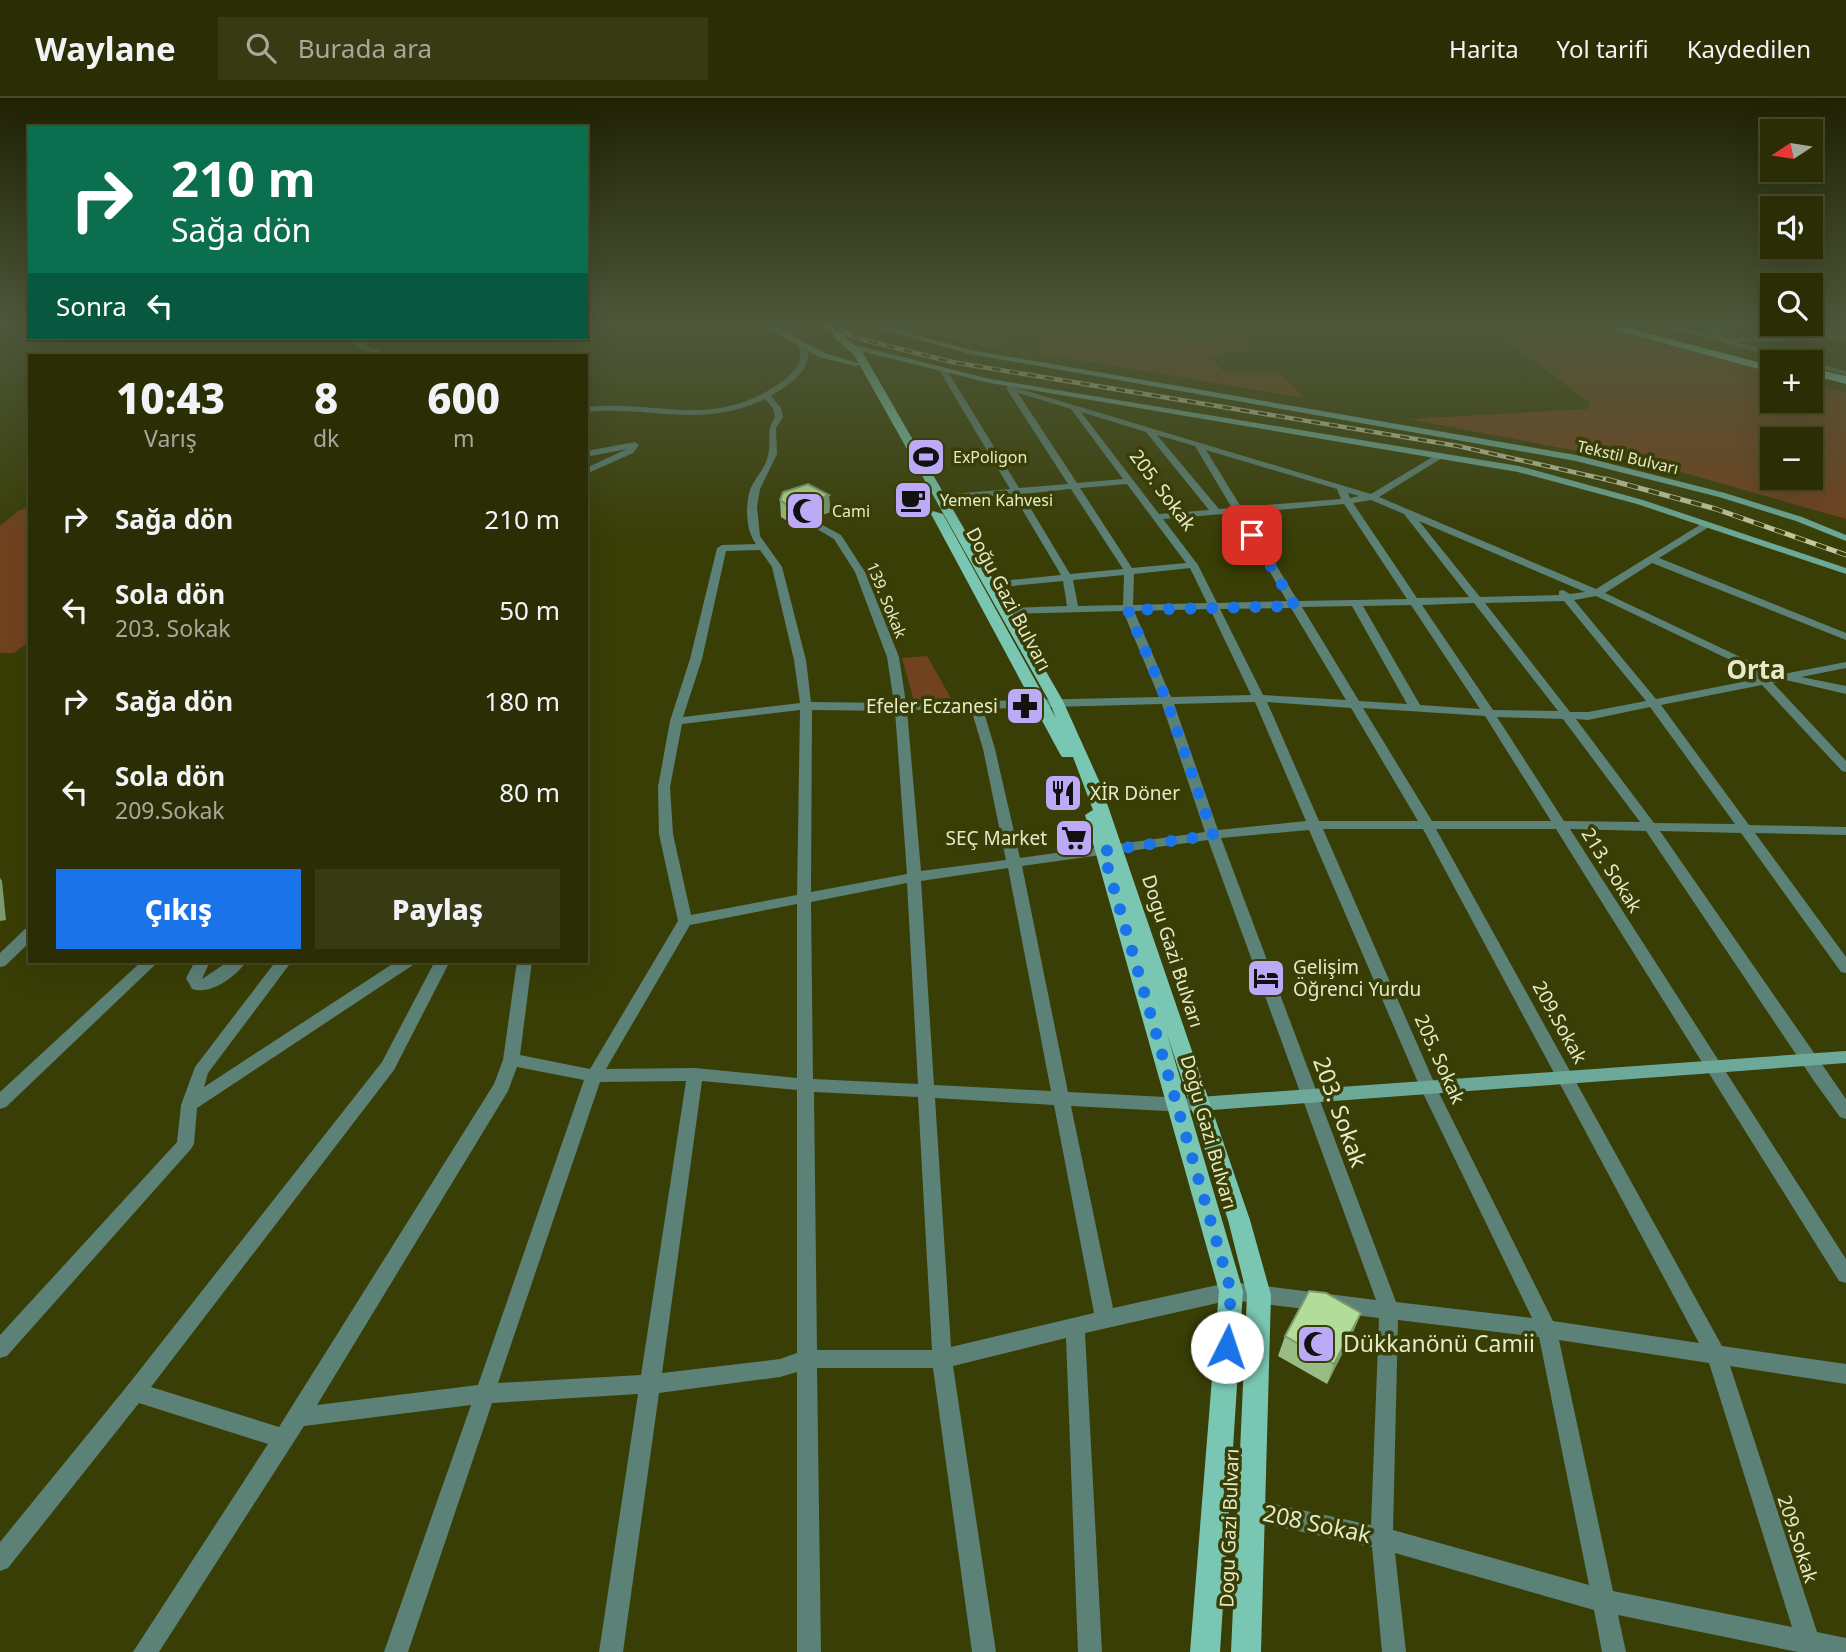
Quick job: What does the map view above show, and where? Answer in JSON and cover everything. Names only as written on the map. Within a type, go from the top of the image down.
[{"type":"main road","name":"Doğu Gazi Bulvarı","points":[[875,396],[988,588],[1047,701],[1085,785],[1109,850],[1231,1291],[1205,1652]]},
{"type":"main road","points":[[1062,396],[1439,456],[1558,479],[1846,571]]},
{"type":"main road","name":"Tekstil Bulvarı","points":[[1219,396],[1576,458],[1722,495],[1799,519],[1846,538]]},
{"type":"main road","name":"Tekstil Bulvarı","points":[[1254,396],[1615,460],[1719,486],[1803,512],[1846,529]]},
{"type":"main road","points":[[988,588],[1005,611],[1047,701]]},
{"type":"main road","name":"Dogu Gazi Bulvarı","points":[[1109,850],[1239,1220],[1259,1295],[1246,1652]]},
{"type":"main road","points":[[1199,1104],[1846,1057]]},
{"type":"street","points":[[588,410],[612,407],[695,414],[724,410],[761,396]]},
{"type":"street","points":[[766,396],[777,408],[779,417],[772,428],[773,454],[768,469],[755,489],[752,507],[755,536],[777,566],[800,660],[806,706],[804,899],[808,1652]]},
{"type":"street","points":[[958,396],[1067,577],[1073,609]]},
{"type":"street","points":[[1015,396],[1129,571],[1128,610]]},
{"type":"street","points":[[1033,396],[1344,494],[1372,497],[1597,593],[1751,666],[1767,680],[1846,768]]},
{"type":"street","name":"205. Sokak","points":[[1075,410],[1192,565],[1259,698],[1428,1087],[1547,1329],[1614,1652]]},
{"type":"street","points":[[1150,432],[1216,512]]},
{"type":"street","points":[[588,454],[635,445],[631,451],[588,470]]},
{"type":"street","name":"209.Sokak","points":[[1199,446],[1428,826],[1716,1354],[1810,1647]]},
{"type":"street","points":[[1158,517],[1238,511],[1344,494],[1372,497],[1439,456]]},
{"type":"street","points":[[936,498],[1131,481]]},
{"type":"street","name":"213. Sokak","points":[[1344,494],[1489,713],[1846,1275]]},
{"type":"street","points":[[1409,513],[1568,716],[1648,826],[1846,1112]]},
{"type":"street","name":"139. Sokak","points":[[814,523],[838,537],[860,572],[893,657],[901,707],[914,877],[942,1359],[984,1652]]},
{"type":"street","points":[[1005,611],[1567,598],[1597,593],[1706,525]]},
{"type":"street","points":[[397,1652],[483,1394],[594,1076],[685,921],[666,834],[664,787],[676,721],[696,659],[722,548],[762,547]]},
{"type":"street","points":[[1652,559],[1846,637]]},
{"type":"street","points":[[988,588],[1192,565]]},
{"type":"street","points":[[1545,571],[1652,701],[1846,968]]},
{"type":"street","points":[[1356,603],[1415,707]]},
{"type":"street","name":"203. Sokak","points":[[1128,610],[1166,699],[1213,835],[1389,1310],[1382,1538],[1394,1652]]},
{"type":"street","points":[[676,721],[806,706],[901,707],[1047,701],[1259,698],[1489,713],[1588,716],[1652,701],[1846,665]]},
{"type":"street","points":[[1787,677],[1846,690]]},
{"type":"street","points":[[975,704],[989,749],[1014,863],[1105,1318]]},
{"type":"street","points":[[685,921],[914,877],[1213,835],[1313,825],[1560,825],[1846,831]]},
{"type":"street","points":[[0,962],[28,935]]},
{"type":"street","points":[[0,1102],[149,963]]},
{"type":"street","points":[[201,963],[194,978],[197,985],[209,984],[236,963]]},
{"type":"street","points":[[0,1349],[185,1144],[190,1105],[201,1071],[282,963]]},
{"type":"street","points":[[190,1105],[405,963]]},
{"type":"street","points":[[0,1560],[135,1392],[387,1066],[441,963]]},
{"type":"street","points":[[145,1652],[284,1440],[502,1086],[511,1060],[524,963]]},
{"type":"street","points":[[511,1060],[594,1076],[695,1074],[807,1085],[1199,1104]]},
{"type":"street","points":[[611,1652],[695,1074]]},
{"type":"street","points":[[297,1417],[483,1394],[650,1384],[780,1368],[807,1359],[942,1359],[1105,1318],[1231,1291],[1547,1329],[1846,1374]]},
{"type":"street","points":[[1075,1327],[1090,1652]]},
{"type":"street","points":[[135,1392],[284,1440]]},
{"type":"street","name":"208 Sokak","points":[[1251,1510],[1382,1538],[1604,1601],[1810,1647],[1846,1650]]},
{"type":"shaded area","points":[[1580,396],[1760,396],[1760,413],[1823,413],[1823,396],[1846,396],[1846,519],[1667,468],[1408,419],[1588,409],[1590,403]]},
{"type":"shaded area","points":[[28,507],[28,642],[14,653],[0,653],[0,526],[18,511]]},
{"type":"shaded area","points":[[927,656],[951,698],[914,701],[902,658]]},
{"type":"building","points":[[808,484],[829,495],[805,504],[787,505],[780,500],[783,492]]},
{"type":"building","name":"Dükkanönü Camii","points":[[1309,1291],[1326,1293],[1361,1313],[1334,1364],[1285,1336]]},
{"type":"railway","points":[[1154,396],[1458,446],[1613,481]]},
{"type":"railway","points":[[1606,479],[1716,509],[1846,555]]},
{"type":"place","name":"ExPoligon","points":[[926,457]]},
{"type":"place","name":"Yemen Kahvesi","points":[[913,500]]},
{"type":"place","name":"Cami","points":[[805,511]]},
{"type":"place","name":"Efeler Eczanesi","points":[[1025,706]]},
{"type":"place","name":"XİR Döner","points":[[1063,793]]},
{"type":"place","name":"SEÇ Market","points":[[1074,838]]},
{"type":"place","name":"Gelişim Öğrenci Yurdu","points":[[1266,978]]},
{"type":"place","name":"Dükkanönü Camii","points":[[1316,1344]]},
{"type":"district","name":"Orta","points":[[1756,670]]},
{"type":"route","points":[[1227,1347],[1231,1291],[1103,851],[1213,835],[1166,699],[1128,610],[1295,606],[1252,535]]}]
